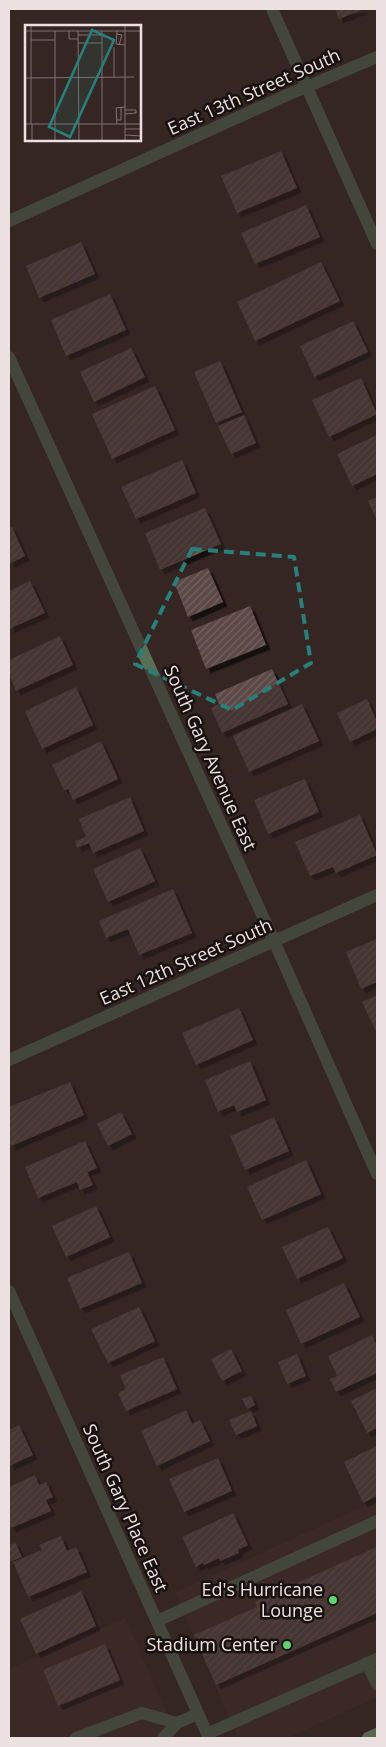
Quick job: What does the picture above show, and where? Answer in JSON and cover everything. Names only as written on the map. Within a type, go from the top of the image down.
[{"type":"main road","points":[[368,1738],[377,1734]]},
{"type":"street","points":[[272,9],[377,244]]},
{"type":"street","name":"East 13th Street South","points":[[9,221],[377,57]]},
{"type":"street","name":"South Gary Avenue East","points":[[9,357],[377,1174]]},
{"type":"street","name":"East 12th Street South","points":[[9,1060],[377,896]]},
{"type":"street","name":"South Gary Place East","points":[[9,1291],[208,1736]]},
{"type":"street","points":[[157,1620],[377,1521]]},
{"type":"street","points":[[208,1736],[372,1661],[377,1684]]},
{"type":"street","points":[[76,1738],[142,1713],[177,1723]]},
{"type":"street","points":[[163,1738],[177,1723],[198,1714]]},
{"type":"highlighted area","points":[[192,549],[294,557],[311,663],[232,710],[135,664]]},
{"type":"shaded area","name":"Stadium Center","points":[[377,1500],[377,1697],[287,1738],[238,1738],[175,1593]]},
{"type":"shaded area","points":[[125,1618],[178,1738],[9,1738],[9,1669]]},
{"type":"building","points":[[335,9],[364,9],[339,19]]},
{"type":"building","points":[[281,151],[297,188],[237,213],[221,176]]},
{"type":"building","points":[[306,205],[320,237],[255,264],[241,233]]},
{"type":"building","points":[[81,242],[95,274],[39,298],[26,266]]},
{"type":"building","points":[[321,262],[340,301],[255,341],[237,302]]},
{"type":"building","points":[[110,294],[126,330],[66,356],[51,320]]},
{"type":"building","points":[[353,321],[368,352],[314,377],[300,346]]},
{"type":"building","points":[[131,348],[145,377],[94,402],[80,372]]},
{"type":"building","points":[[220,361],[242,412],[216,423],[194,372]]},
{"type":"building","points":[[361,378],[377,414],[329,437],[312,400]]},
{"type":"building","points":[[155,386],[175,430],[112,459],[92,414]]},
{"type":"building","points":[[244,415],[256,443],[231,454],[218,426]]},
{"type":"building","points":[[377,435],[377,474],[352,486],[337,454]]},
{"type":"building","points":[[182,460],[196,493],[136,519],[121,487]]},
{"type":"building","points":[[377,497],[377,520],[368,501]]},
{"type":"building","points":[[205,508],[221,544],[160,570],[145,533]]},
{"type":"building","points":[[12,527],[25,556],[9,564],[9,528]]},
{"type":"building","points":[[208,568],[223,602],[188,617],[174,582]]},
{"type":"building","points":[[30,581],[45,613],[9,629],[9,591]]},
{"type":"building","points":[[250,606],[266,645],[206,669],[191,630]]},
{"type":"building","points":[[60,636],[73,665],[16,691],[9,674],[9,660]]},
{"type":"building","points":[[272,669],[288,704],[222,733],[211,708],[219,704],[215,694]]},
{"type":"building","points":[[76,687],[93,725],[42,749],[25,711]]},
{"type":"building","points":[[367,699],[377,722],[377,729],[350,742],[337,713]]},
{"type":"building","points":[[302,704],[319,741],[249,772],[233,736]]},
{"type":"building","points":[[101,741],[118,779],[73,800],[68,789],[64,790],[52,765]]},
{"type":"building","points":[[305,779],[319,812],[268,834],[254,800]]},
{"type":"building","points":[[130,797],[144,831],[93,853],[89,843],[77,848],[75,841],[86,837],[79,819]]},
{"type":"building","points":[[360,815],[377,855],[336,873],[333,867],[310,876],[295,842]]},
{"type":"building","points":[[140,848],[155,881],[108,902],[93,869]]},
{"type":"building","points":[[173,889],[192,933],[139,955],[128,929],[106,938],[99,921]]},
{"type":"building","points":[[377,939],[377,982],[361,989],[346,952]]},
{"type":"building","points":[[377,995],[377,1033],[362,1002]]},
{"type":"building","points":[[239,1008],[253,1040],[196,1065],[182,1033]]},
{"type":"building","points":[[250,1061],[266,1100],[237,1112],[234,1105],[218,1112],[205,1080]]},
{"type":"building","points":[[70,1082],[84,1115],[11,1146],[9,1140],[9,1107]]},
{"type":"building","points":[[121,1112],[132,1134],[108,1146],[97,1124]]},
{"type":"building","points":[[274,1117],[289,1151],[245,1170],[230,1136]]},
{"type":"building","points":[[85,1141],[97,1168],[87,1172],[93,1185],[80,1190],[77,1182],[38,1198],[25,1167]]},
{"type":"building","points":[[306,1160],[321,1194],[262,1220],[247,1187]]},
{"type":"building","points":[[96,1206],[110,1237],[66,1257],[52,1226]]},
{"type":"building","points":[[328,1227],[343,1258],[297,1279],[282,1247]]},
{"type":"building","points":[[129,1252],[142,1283],[80,1309],[67,1278]]},
{"type":"building","points":[[344,1283],[360,1317],[301,1344],[286,1310]]},
{"type":"building","points":[[139,1307],[155,1341],[108,1363],[91,1329]]},
{"type":"building","points":[[372,1335],[377,1346],[377,1373],[336,1392],[330,1379],[337,1376],[328,1356]]},
{"type":"building","points":[[231,1349],[242,1371],[222,1381],[211,1359]]},
{"type":"building","points":[[297,1354],[306,1376],[287,1384],[278,1362]]},
{"type":"building","points":[[163,1357],[177,1389],[126,1411],[118,1393],[126,1389],[120,1375]]},
{"type":"building","points":[[377,1388],[377,1428],[367,1433],[351,1401]]},
{"type":"building","points":[[251,1396],[255,1405],[247,1409],[242,1399]]},
{"type":"building","points":[[186,1410],[192,1424],[200,1420],[210,1441],[157,1466],[141,1431]]},
{"type":"building","points":[[251,1411],[257,1426],[236,1435],[229,1420]]},
{"type":"building","points":[[19,1425],[33,1455],[9,1466],[9,1430]]},
{"type":"building","points":[[377,1446],[377,1496],[363,1503],[344,1462]]},
{"type":"building","points":[[218,1458],[232,1491],[184,1512],[169,1479]]},
{"type":"building","points":[[35,1475],[39,1485],[46,1482],[53,1497],[46,1500],[51,1511],[11,1528],[9,1524],[9,1487]]},
{"type":"building","points":[[233,1513],[248,1545],[238,1550],[239,1553],[220,1561],[219,1558],[196,1567],[182,1537]]},
{"type":"building","points":[[61,1536],[67,1551],[76,1547],[87,1572],[28,1597],[13,1562],[42,1550],[39,1545]]},
{"type":"building","points":[[15,1542],[22,1557],[9,1562],[9,1545]]},
{"type":"building","points":[[377,1547],[377,1613],[216,1685],[194,1635],[257,1607],[255,1602]]},
{"type":"building","points":[[81,1591],[96,1626],[36,1654],[20,1619]]},
{"type":"building","points":[[105,1644],[120,1680],[58,1706],[43,1670]]},
{"type":"place","name":"Ed's Hurricane Lounge","points":[[333,1600]]},
{"type":"place","name":"Stadium Center","points":[[287,1645]]}]
